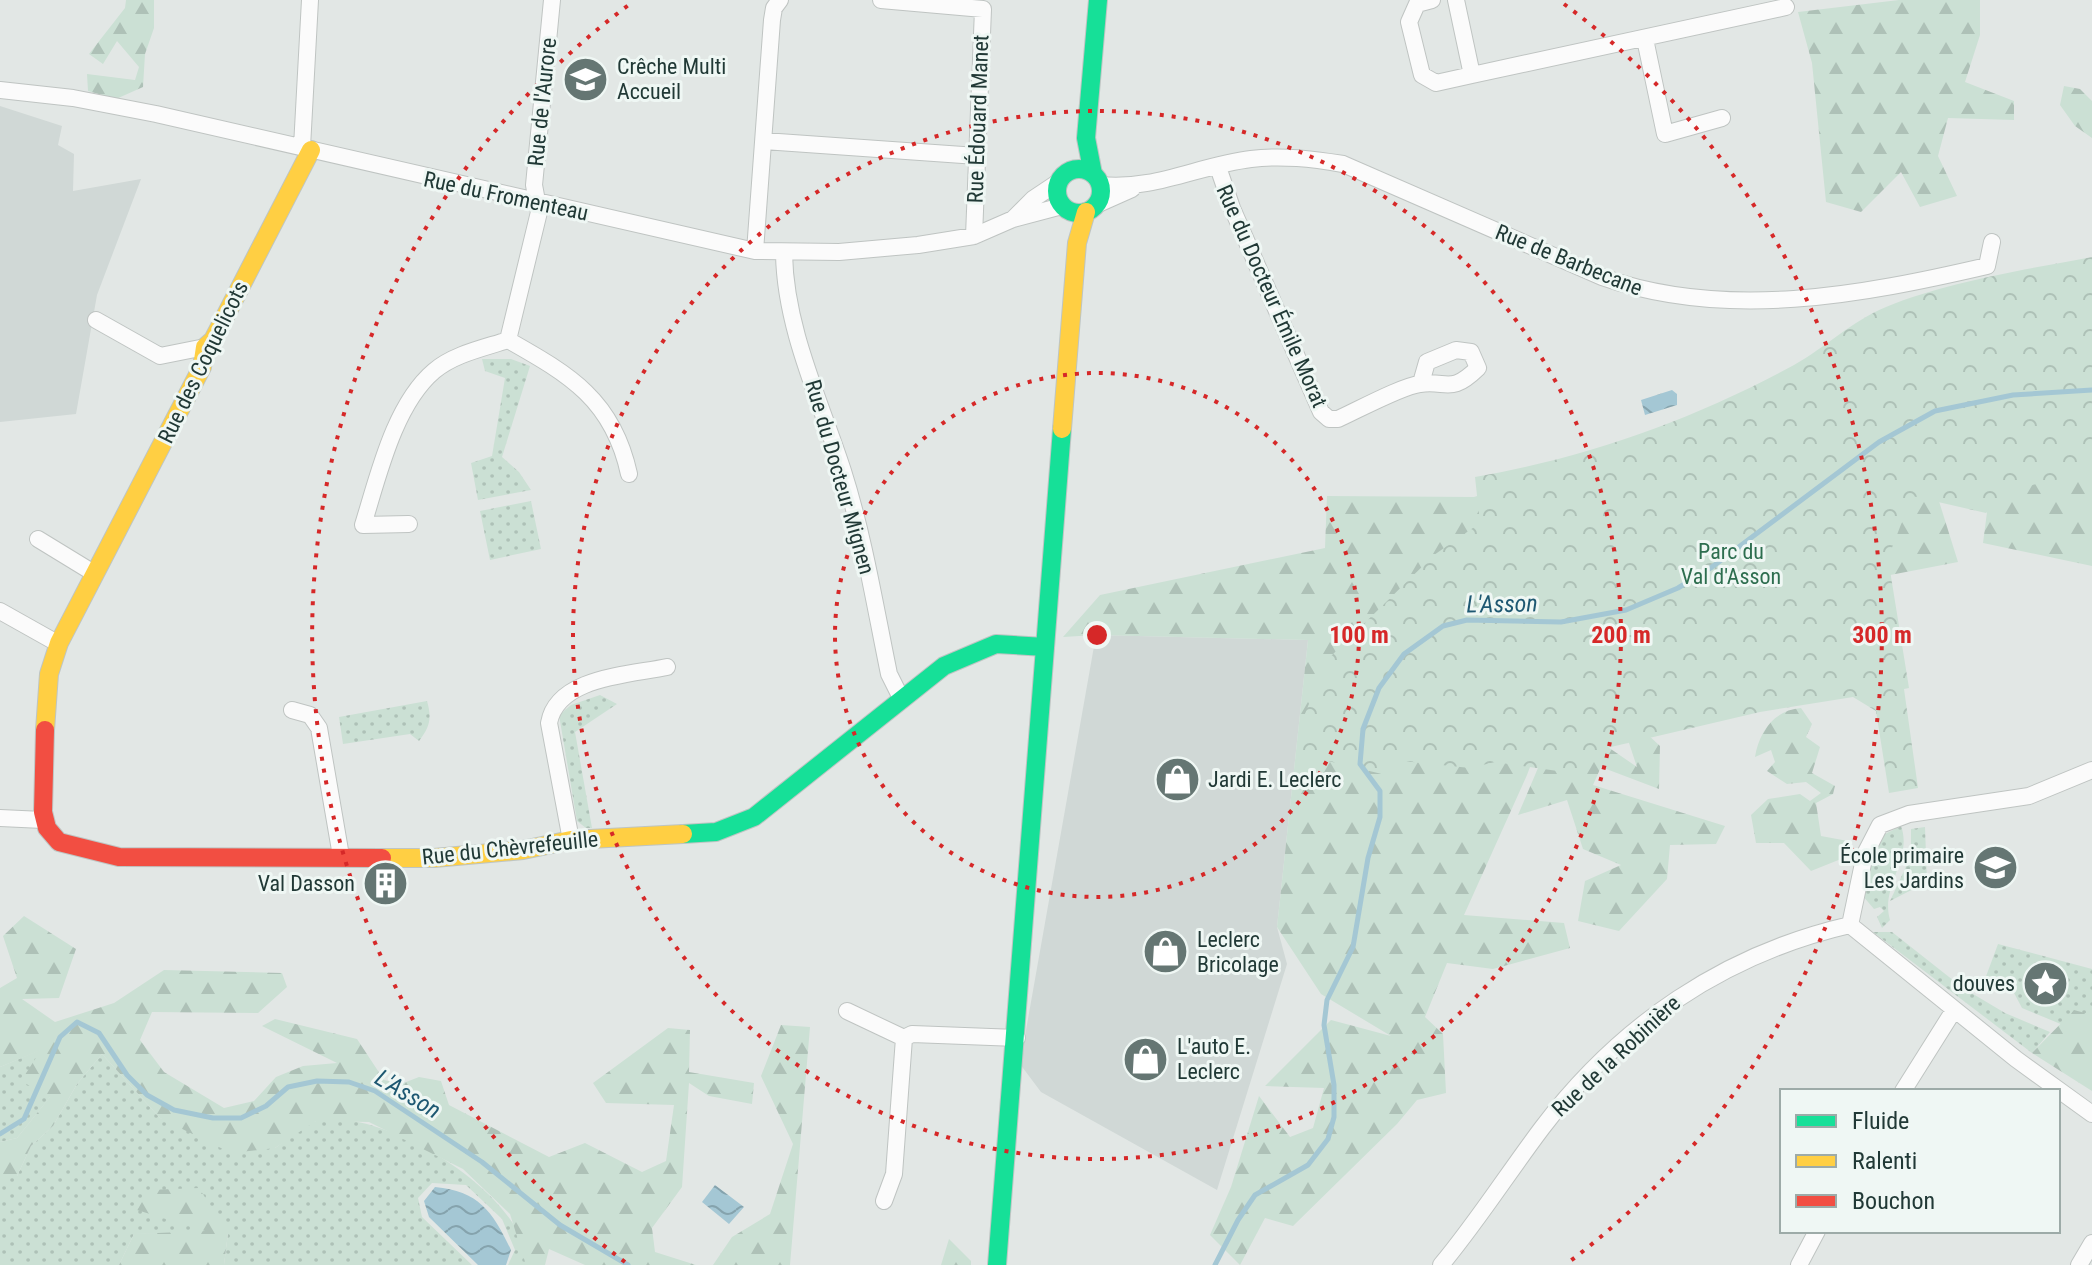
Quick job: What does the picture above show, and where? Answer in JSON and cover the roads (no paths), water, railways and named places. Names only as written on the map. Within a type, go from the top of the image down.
[{"type":"street","points":[[306,149],[310,0]]},
{"type":"street","name":"Rue de l'Aurore","points":[[508,340],[539,212],[534,185],[552,0]]},
{"type":"street","points":[[755,251],[772,20],[774,8],[780,0]]},
{"type":"street","name":"Rue Édouard Manet","points":[[881,0],[983,9],[974,236]]},
{"type":"street","points":[[997,1265],[1001,1182],[1017,1038],[1077,243],[1091,209],[1101,195],[1086,138],[1098,0]]},
{"type":"street","points":[[1432,0],[1417,4],[1409,22],[1422,75],[1436,83],[1786,7]]},
{"type":"street","points":[[1456,0],[1472,75]]},
{"type":"street","points":[[1645,39],[1665,134],[1722,118]]},
{"type":"street","name":"Rue du Fromenteau","points":[[0,90],[73,98],[755,251],[839,252],[974,236],[1013,219],[1064,207]]},
{"type":"street","points":[[1077,243],[1058,197],[1065,176],[1086,138]]},
{"type":"street","points":[[764,141],[977,156]]},
{"type":"street","name":"Rue des Coquelicots","points":[[43,820],[49,676],[57,643],[86,593],[92,572],[100,564],[147,478],[202,367],[205,347],[213,340],[306,149]]},
{"type":"street","name":"Rue de Barbecane","points":[[1091,209],[1141,185],[1218,167],[1278,158],[1343,164],[1634,289],[1715,301],[1744,302],[1891,289],[1987,266],[1992,242]]},
{"type":"street","name":"Rue du Docteur Émile Morat","points":[[1218,167],[1232,208],[1321,412],[1329,419],[1338,419],[1421,383]]},
{"type":"street","points":[[1065,176],[1082,169],[1096,180]]},
{"type":"street","name":"Rue du Fromenteau","points":[[1013,219],[1033,199],[1065,176]]},
{"type":"street","name":"Rue de Barbecane","points":[[1096,180],[1141,185]]},
{"type":"street","points":[[1064,207],[1091,209]]},
{"type":"street","name":"Rue du Docteur Mignen","points":[[784,253],[784,281],[790,311],[844,474],[889,674],[900,701]]},
{"type":"street","points":[[96,320],[160,356],[205,347]]},
{"type":"street","points":[[409,524],[363,525],[387,445],[420,387],[435,370],[457,358],[508,340],[581,385],[617,432],[629,474]]},
{"type":"street","points":[[38,539],[92,572]]},
{"type":"street","points":[[0,611],[57,643]]},
{"type":"street","points":[[900,701],[944,666],[968,653],[996,644],[1045,647]]},
{"type":"street","points":[[571,840],[552,746],[549,723],[552,707],[563,697],[590,683],[667,667]]},
{"type":"street","name":"Rue du Chèvrefeuille","points":[[43,820],[59,842],[83,851],[119,857],[482,854],[571,840],[703,834],[729,829],[782,798],[900,701]]},
{"type":"street","points":[[292,710],[310,715],[319,728],[341,856]]},
{"type":"street","points":[[2059,1089],[1954,1010],[1850,925],[1865,854],[1880,825],[1909,814],[2029,796],[2092,770]]},
{"type":"street","points":[[0,818],[43,820]]},
{"type":"street","name":"Rue de la Robinière","points":[[1441,1265],[1543,1126],[1639,1028],[1690,988],[1749,956],[1799,937],[1850,925]]},
{"type":"street","points":[[1904,1089],[1954,1010]]},
{"type":"street","points":[[847,1011],[904,1038]]},
{"type":"street","points":[[904,1038],[912,1034],[1017,1038]]},
{"type":"street","points":[[884,1201],[894,1174],[904,1038]]},
{"type":"street","points":[[2060,1090],[2092,1114]]},
{"type":"street","points":[[1799,1265],[1816,1233]]},
{"type":"street","points":[[2079,1265],[2092,1243]]},
{"type":"water","points":[[1672,390],[1677,394],[1677,405],[1645,415],[1641,400]]},
{"type":"water","points":[[715,1185],[744,1207],[729,1224],[702,1202]]},
{"type":"water","points":[[435,1187],[463,1193],[491,1214],[511,1250],[506,1265],[478,1265],[429,1217],[424,1201]]},
{"type":"waterway","name":"L'Asson","points":[[1215,1265],[1255,1195],[1308,1165],[1328,1139],[1334,1117],[1334,1085],[1324,1025],[1327,1000],[1353,947],[1368,858],[1380,817],[1380,791],[1360,764],[1363,729],[1379,688],[1404,654],[1443,626],[1467,620],[1561,622],[1626,610],[1678,588],[1712,567],[1879,442],[1935,411],[2013,395],[2092,390]]},
{"type":"waterway","name":"L'Asson","points":[[0,1134],[24,1119],[60,1037],[77,1022],[99,1033],[127,1075],[147,1095],[174,1110],[213,1118],[241,1118],[266,1106],[288,1087],[317,1081],[349,1082],[375,1091],[482,1162],[560,1225],[628,1265]]},
{"type":"place","name":"Crêche Multi Accueil","points":[[586,79]]},
{"type":"place","name":"Jardi E. Leclerc","points":[[1177,779]]},
{"type":"place","name":"École primaire Les Jardins","points":[[1995,868]]},
{"type":"place","name":"Val Dasson","points":[[386,883]]},
{"type":"place","name":"Leclerc Bricolage","points":[[1166,952]]},
{"type":"place","name":"douves","points":[[2046,983]]},
{"type":"place","name":"L'auto E. Leclerc","points":[[1146,1059]]},
{"type":"park label","name":"Parc du Val d'Asson","points":[[1731,564]]}]
